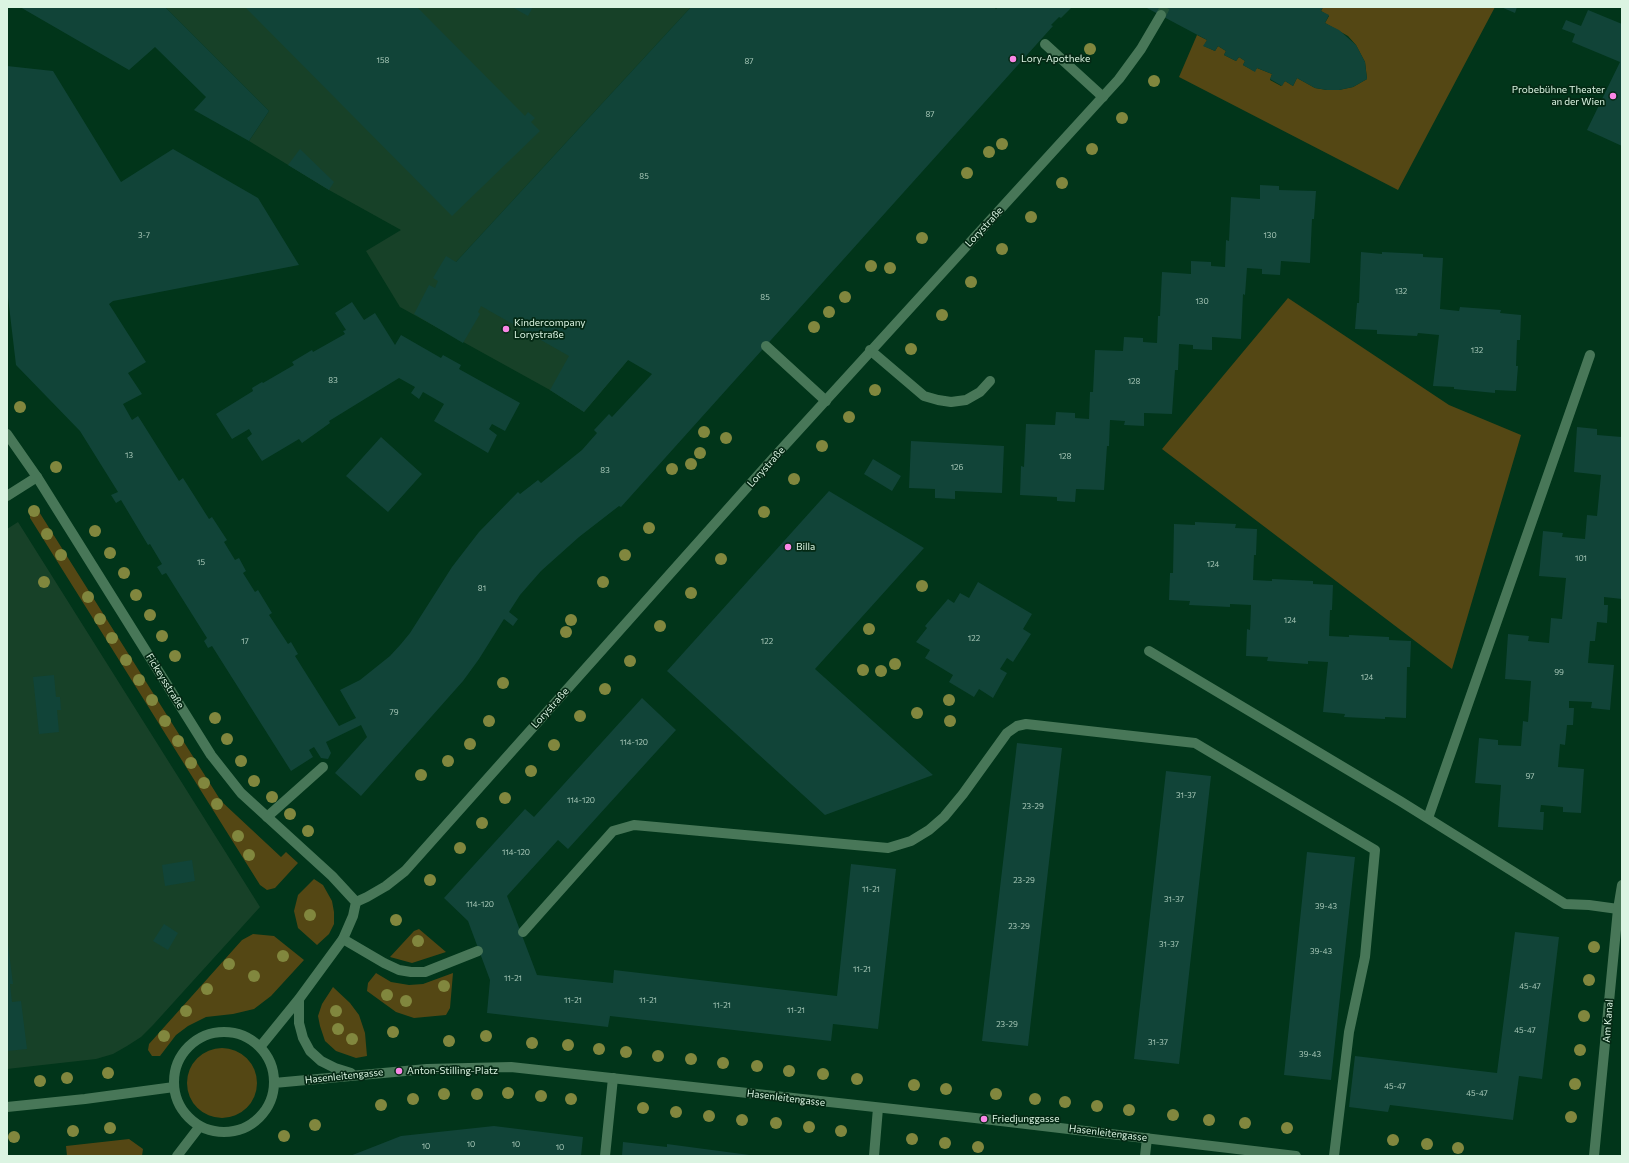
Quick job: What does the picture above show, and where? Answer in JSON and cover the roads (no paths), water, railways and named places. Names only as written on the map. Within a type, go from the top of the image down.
[{"type":"street","name":"Lorystraße","points":[[356,902],[386,886],[405,872],[870,350],[1119,79],[1141,49],[1161,15]]},
{"type":"street","points":[[1045,44],[1103,97]]},
{"type":"street","points":[[766,346],[826,401]]},
{"type":"street","points":[[870,350],[924,396],[938,400],[951,402],[966,400],[980,392],[990,381]]},
{"type":"street","points":[[1428,818],[1590,355]]},
{"type":"street","name":"Fickeysstraße","points":[[7,434],[37,477],[211,755],[242,792],[267,817],[332,876],[356,902]]},
{"type":"street","points":[[7,496],[37,477]]},
{"type":"street","points":[[1149,651],[1428,818],[1565,904],[1589,904],[1618,909]]},
{"type":"street","points":[[522,932],[614,831],[634,825],[888,848],[911,841],[929,830],[944,817],[963,794],[1007,732],[1017,726],[1026,724],[1195,743],[1375,850],[1365,957],[1349,1032],[1334,1156]]},
{"type":"street","points":[[267,817],[323,767]]},
{"type":"street","name":"Am Kanal","points":[[1594,1156],[1618,909],[1622,885]]},
{"type":"street","points":[[260,1047],[343,939],[354,916],[356,902]]},
{"type":"street","points":[[343,939],[384,963],[399,970],[411,972],[425,972],[478,951]]},
{"type":"street","points":[[299,998],[299,1023],[303,1038],[310,1051],[321,1061],[335,1068],[356,1075]]},
{"type":"street","points":[[217,1032],[233,1032],[248,1037],[260,1047],[268,1058],[273,1070],[274,1083],[272,1096],[267,1108],[259,1118],[249,1126],[224,1132],[212,1131],[200,1126],[190,1119],[182,1110],[174,1088],[175,1072],[180,1057],[190,1045],[202,1036],[217,1032]]},
{"type":"street","name":"Hasenleitengasse","points":[[274,1083],[427,1069],[511,1067],[1296,1156]]},
{"type":"street","points":[[606,1156],[613,1078]]},
{"type":"street","points":[[7,1107],[174,1088]]},
{"type":"street","points":[[874,1156],[878,1108]]},
{"type":"street","points":[[177,1156],[200,1126]]},
{"type":"street","points":[[1145,1156],[1147,1138]]},
{"type":"tunnel","points":[[1161,15],[1165,7]]},
{"type":"place","name":"Lory-Apotheke","points":[[1013,59]]},
{"type":"place","name":"Probebühne Theater an der Wien","points":[[1613,96]]},
{"type":"place","name":"Kindercompany Lorystraße","points":[[506,329]]},
{"type":"place","name":"Billa","points":[[788,547]]},
{"type":"place","name":"Anton-Stilling-Platz","points":[[399,1071]]},
{"type":"place","name":"Friedjunggasse","points":[[984,1119]]}]
